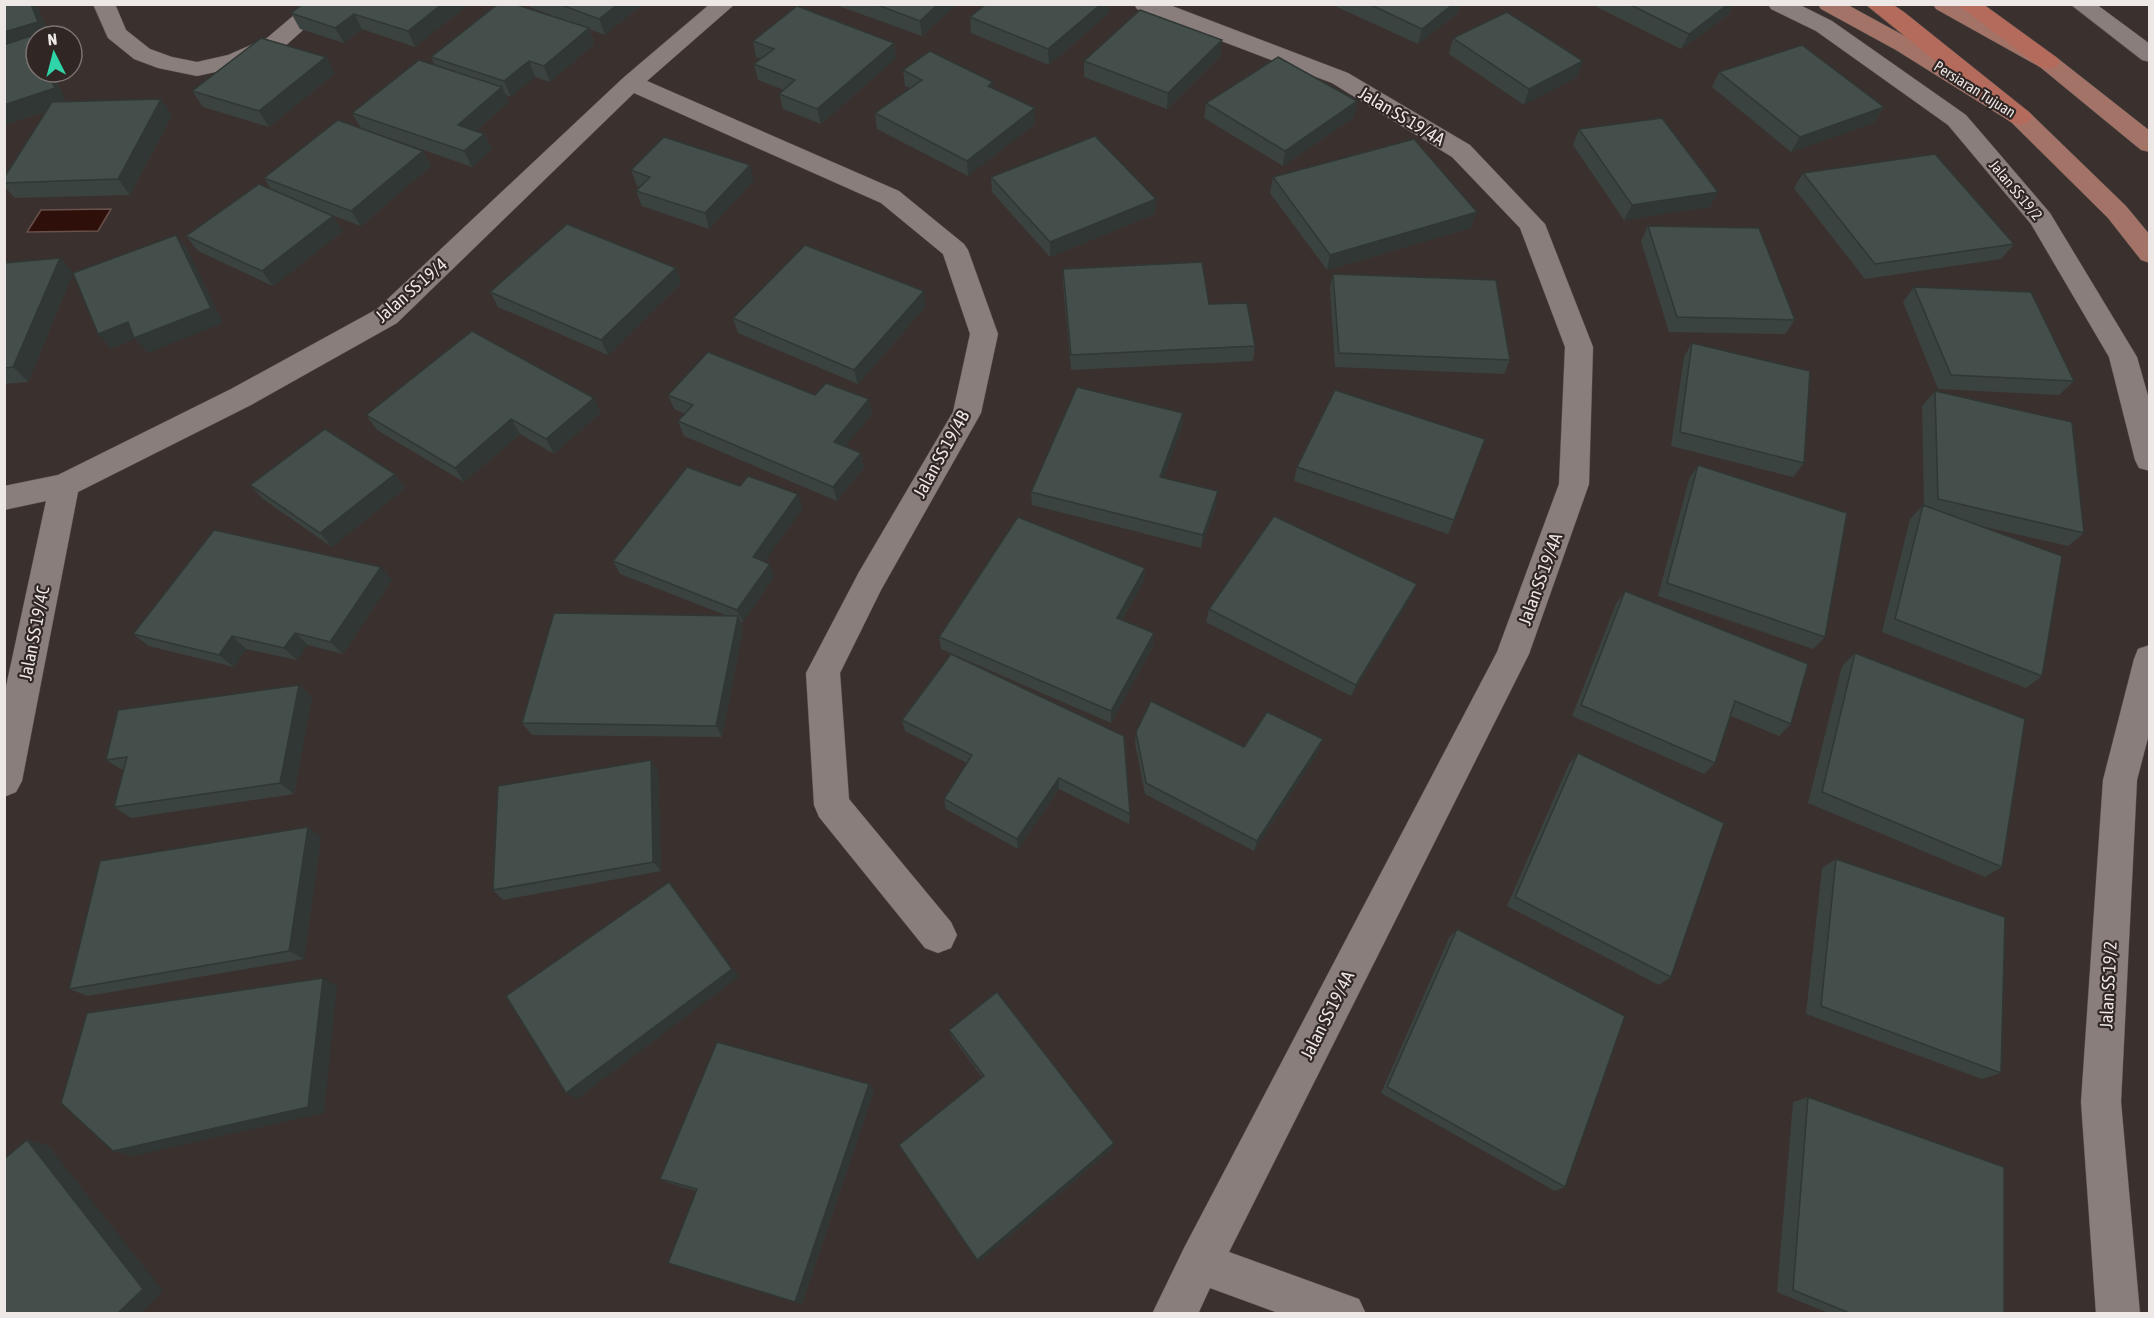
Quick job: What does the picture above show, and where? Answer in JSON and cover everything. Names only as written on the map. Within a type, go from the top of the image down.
[{"type":"highway","points":[[1876,4],[1896,17],[2020,117]]},
{"type":"highway","points":[[1968,4],[2048,62]]},
{"type":"main road","name":"Persiaran Tujuan","points":[[1829,4],[1904,45],[2020,117],[2118,212],[2150,254]]},
{"type":"main road","points":[[1944,4],[2048,62],[2150,144]]},
{"type":"street","points":[[104,4],[116,33],[142,54],[166,63],[197,69],[235,61],[275,43],[321,4]]},
{"type":"street","name":"Jalan SS 19/4","points":[[4,498],[64,485],[241,397],[387,316],[631,83],[724,4]]},
{"type":"street","name":"Jalan SS 19/4A","points":[[1145,4],[1340,78],[1461,151],[1532,224],[1579,347],[1574,484],[1513,654],[1174,1314]]},
{"type":"street","name":"Jalan SS 19/2","points":[[1779,4],[1824,26],[1957,120],[2041,219],[2123,357],[2150,460]]},
{"type":"street","points":[[2081,4],[2150,55]]},
{"type":"street","name":"Jalan SS 19/4B","points":[[631,83],[890,197],[956,250],[984,334],[967,413],[870,581],[823,673],[832,805],[938,935]]},
{"type":"street","name":"Jalan SS 19/4C","points":[[4,781],[64,485]]},
{"type":"street","name":"Jalan SS 19/2","points":[[2118,1314],[2101,1102],[2120,780],[2150,659]]},
{"type":"street","points":[[1199,1263],[1344,1314]]},
{"type":"shaded area","points":[[111,209],[98,231],[27,232],[41,210]]},
{"type":"building","points":[[4,4],[31,4],[38,22],[24,24],[24,26],[4,32]]},
{"type":"building","points":[[303,4],[442,4],[408,31],[354,14],[335,28],[291,13]]},
{"type":"building","points":[[498,4],[514,4],[589,28],[544,66],[529,61],[504,81],[431,57]]},
{"type":"building","points":[[559,4],[618,4],[599,19]]},
{"type":"building","points":[[875,4],[938,4],[920,21]]},
{"type":"building","points":[[986,4],[1101,4],[1048,49],[970,17]]},
{"type":"building","points":[[1369,4],[1453,4],[1422,29]]},
{"type":"building","points":[[1629,4],[1728,4],[1689,34]]},
{"type":"building","points":[[797,6],[894,43],[817,109],[779,94],[795,80],[754,64],[774,49],[753,41]]},
{"type":"building","points":[[1140,10],[1222,40],[1168,93],[1084,61]]},
{"type":"building","points":[[1507,12],[1583,61],[1529,89],[1453,38]]},
{"type":"building","points":[[24,38],[24,84],[53,84],[55,88],[4,105],[4,45]]},
{"type":"building","points":[[261,38],[326,57],[259,111],[192,91]]},
{"type":"building","points":[[1802,45],[1884,107],[1800,137],[1719,72]]},
{"type":"building","points":[[930,51],[993,82],[988,86],[1035,108],[967,161],[875,113],[922,80],[903,70]]},
{"type":"building","points":[[1278,57],[1357,101],[1285,151],[1206,103]]},
{"type":"building","points":[[419,60],[502,87],[458,125],[484,134],[464,151],[352,113]]},
{"type":"building","points":[[161,99],[118,179],[4,183],[4,178],[52,102]]},
{"type":"building","points":[[1662,118],[1718,192],[1632,205],[1579,129]]},
{"type":"building","points":[[338,120],[423,151],[351,211],[264,178]]},
{"type":"building","points":[[1095,136],[1156,199],[1050,242],[991,177]]},
{"type":"building","points":[[664,137],[750,165],[705,213],[636,191],[650,177],[631,170]]},
{"type":"building","points":[[1414,139],[1477,212],[1330,255],[1273,177]]},
{"type":"building","points":[[1935,154],[2014,244],[1875,264],[1803,173]]},
{"type":"building","points":[[259,184],[333,216],[262,271],[186,236]]},
{"type":"building","points":[[567,224],[676,268],[601,340],[490,292]]},
{"type":"building","points":[[1648,226],[1759,228],[1795,320],[1677,317]]},
{"type":"building","points":[[176,235],[211,308],[134,338],[128,322],[98,334],[73,273]]},
{"type":"building","points":[[805,245],[924,291],[854,370],[733,318]]},
{"type":"building","points":[[60,258],[13,367],[4,368],[4,263]]},
{"type":"building","points":[[1202,262],[1209,304],[1247,303],[1255,346],[1071,355],[1063,269]]},
{"type":"building","points":[[1333,274],[1496,280],[1510,360],[1339,353]]},
{"type":"building","points":[[1914,287],[2031,292],[2074,381],[1951,375]]},
{"type":"building","points":[[472,331],[594,398],[546,439],[511,419],[455,468],[366,415]]},
{"type":"building","points":[[1692,343],[1810,371],[1804,463],[1680,432]]},
{"type":"building","points":[[708,352],[815,395],[826,383],[869,399],[834,442],[861,453],[833,487],[678,421],[693,405],[668,395]]},
{"type":"building","points":[[1077,387],[1183,413],[1160,477],[1218,491],[1203,535],[1031,492]]},
{"type":"building","points":[[1335,390],[1485,439],[1454,520],[1297,467]]},
{"type":"building","points":[[1935,391],[2072,422],[2084,533],[1938,499]]},
{"type":"building","points":[[325,429],[395,474],[320,533],[250,485]]},
{"type":"building","points":[[1698,465],[1847,513],[1825,637],[1667,583]]},
{"type":"building","points":[[687,467],[740,486],[748,476],[798,494],[753,557],[770,564],[737,610],[613,561]]},
{"type":"building","points":[[1923,505],[2062,556],[2042,676],[1895,619]]},
{"type":"building","points":[[1274,516],[1417,584],[1356,685],[1209,609]]},
{"type":"building","points":[[1018,517],[1145,568],[1117,618],[1154,633],[1111,711],[939,637]]},
{"type":"building","points":[[214,530],[381,567],[330,642],[295,633],[284,648],[232,636],[219,655],[133,634]]},
{"type":"building","points":[[1625,591],[1808,664],[1791,724],[1735,701],[1715,763],[1581,705]]},
{"type":"building","points":[[554,613],[738,616],[716,726],[522,723]]},
{"type":"building","points":[[1855,653],[2025,719],[2002,867],[1822,792]]},
{"type":"building","points":[[951,654],[1124,736],[1130,814],[1059,778],[1017,839],[944,799],[972,755],[902,720]]},
{"type":"building","points":[[299,685],[280,783],[114,807],[127,757],[106,760],[118,710]]},
{"type":"building","points":[[1151,701],[1244,747],[1267,712],[1323,739],[1257,841],[1146,783],[1136,732]]},
{"type":"building","points":[[1578,753],[1724,823],[1671,977],[1515,897]]},
{"type":"building","points":[[651,760],[653,862],[493,890],[498,786]]},
{"type":"building","points":[[308,827],[289,951],[69,989],[100,861]]},
{"type":"building","points":[[1836,859],[2005,917],[2001,1073],[1821,1006]]},
{"type":"building","points":[[669,882],[732,969],[566,1093],[506,996]]},
{"type":"building","points":[[1457,929],[1625,1016],[1565,1187],[1387,1087]]},
{"type":"building","points":[[323,978],[308,1107],[113,1151],[61,1103],[87,1013]]},
{"type":"building","points":[[997,992],[1114,1143],[977,1260],[899,1145],[984,1076],[949,1030]]},
{"type":"building","points":[[717,1042],[869,1084],[795,1302],[668,1263],[697,1189],[660,1179]]},
{"type":"building","points":[[1808,1097],[2004,1167],[2004,1314],[1852,1314],[1793,1290]]},
{"type":"building","points":[[27,1140],[143,1289],[117,1314],[4,1314],[4,1159]]}]
